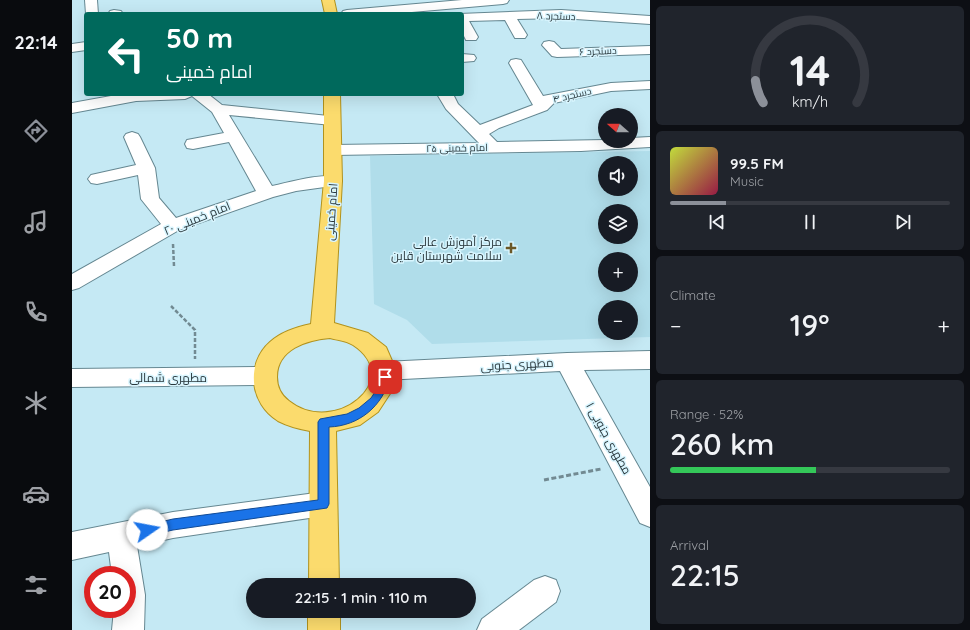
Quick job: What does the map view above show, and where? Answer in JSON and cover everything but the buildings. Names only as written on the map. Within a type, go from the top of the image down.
[{"type":"main road","points":[[328,0],[331,12]]},
{"type":"main road","name":"امام خمینی","points":[[322,330],[333,181],[332,96]]},
{"type":"main road","points":[[322,330],[345,332],[370,344],[384,365],[384,371],[385,377],[382,390],[369,406],[349,418],[332,422],[300,419],[280,409],[268,394],[264,382],[265,370],[270,358],[278,348],[288,340],[301,334],[322,330]]},
{"type":"main road","points":[[323,422],[324,578]]},
{"type":"main road","points":[[324,618],[324,630]]},
{"type":"street","points":[[91,0],[92,12]]},
{"type":"street","points":[[384,12],[457,10],[496,0]]},
{"type":"street","points":[[566,0],[584,22]]},
{"type":"street","name":"دستجرد ۸","points":[[464,18],[561,14],[584,22],[650,20]]},
{"type":"street","points":[[509,16],[520,35]]},
{"type":"street","points":[[464,22],[471,37]]},
{"type":"street","name":"دستجرد ۶","points":[[549,45],[557,52],[650,50]]},
{"type":"street","points":[[72,48],[84,46]]},
{"type":"street","points":[[516,63],[542,107]]},
{"type":"street","name":"دستجرد ۴","points":[[478,133],[493,125],[542,107],[550,100],[611,87],[650,84]]},
{"type":"street","points":[[72,108],[130,96]]},
{"type":"street","points":[[203,96],[218,109],[267,193]]},
{"type":"street","points":[[445,96],[451,106],[494,148]]},
{"type":"street","points":[[218,109],[332,120]]},
{"type":"street","points":[[193,144],[234,136]]},
{"type":"street","points":[[132,137],[146,168],[150,199],[172,226]]},
{"type":"street","name":"امام خمینی ۲۵","points":[[333,150],[581,146],[650,142]]},
{"type":"street","points":[[97,179],[146,168]]},
{"type":"street","name":"امام خمینی ۲۰","points":[[72,283],[172,226],[267,193],[296,186],[333,181]]},
{"type":"street","name":"مطهری جنوبی","points":[[384,371],[567,362],[650,360]]},
{"type":"street","name":"مطهری جنوبی ۱","points":[[567,362],[650,514]]},
{"type":"street","name":"مطهری شمالی","points":[[72,378],[265,376]]},
{"type":"street","points":[[72,546],[173,525],[323,504]]},
{"type":"street","points":[[121,536],[126,566]]},
{"type":"street","points":[[493,630],[545,590]]},
{"type":"street","points":[[128,630],[129,618]]},
{"type":"path","points":[[171,306],[195,330],[194,377]]},
{"type":"path","points":[[544,480],[623,464]]},
{"type":"shaded area","name":"مرکز آموزش عالی سلامت شهرستان قاین","points":[[650,151],[650,337],[638,337],[638,300],[598,300],[598,339],[432,344],[407,320],[374,304],[370,156]]},
{"type":"place","name":"مرکز آموزش عالی سلامت شهرستان قاین","points":[[511,248]]},
{"type":"route","points":[[147,530],[323,504],[323,422],[332,422],[349,418],[363,411],[374,401],[382,390],[385,377]]}]
